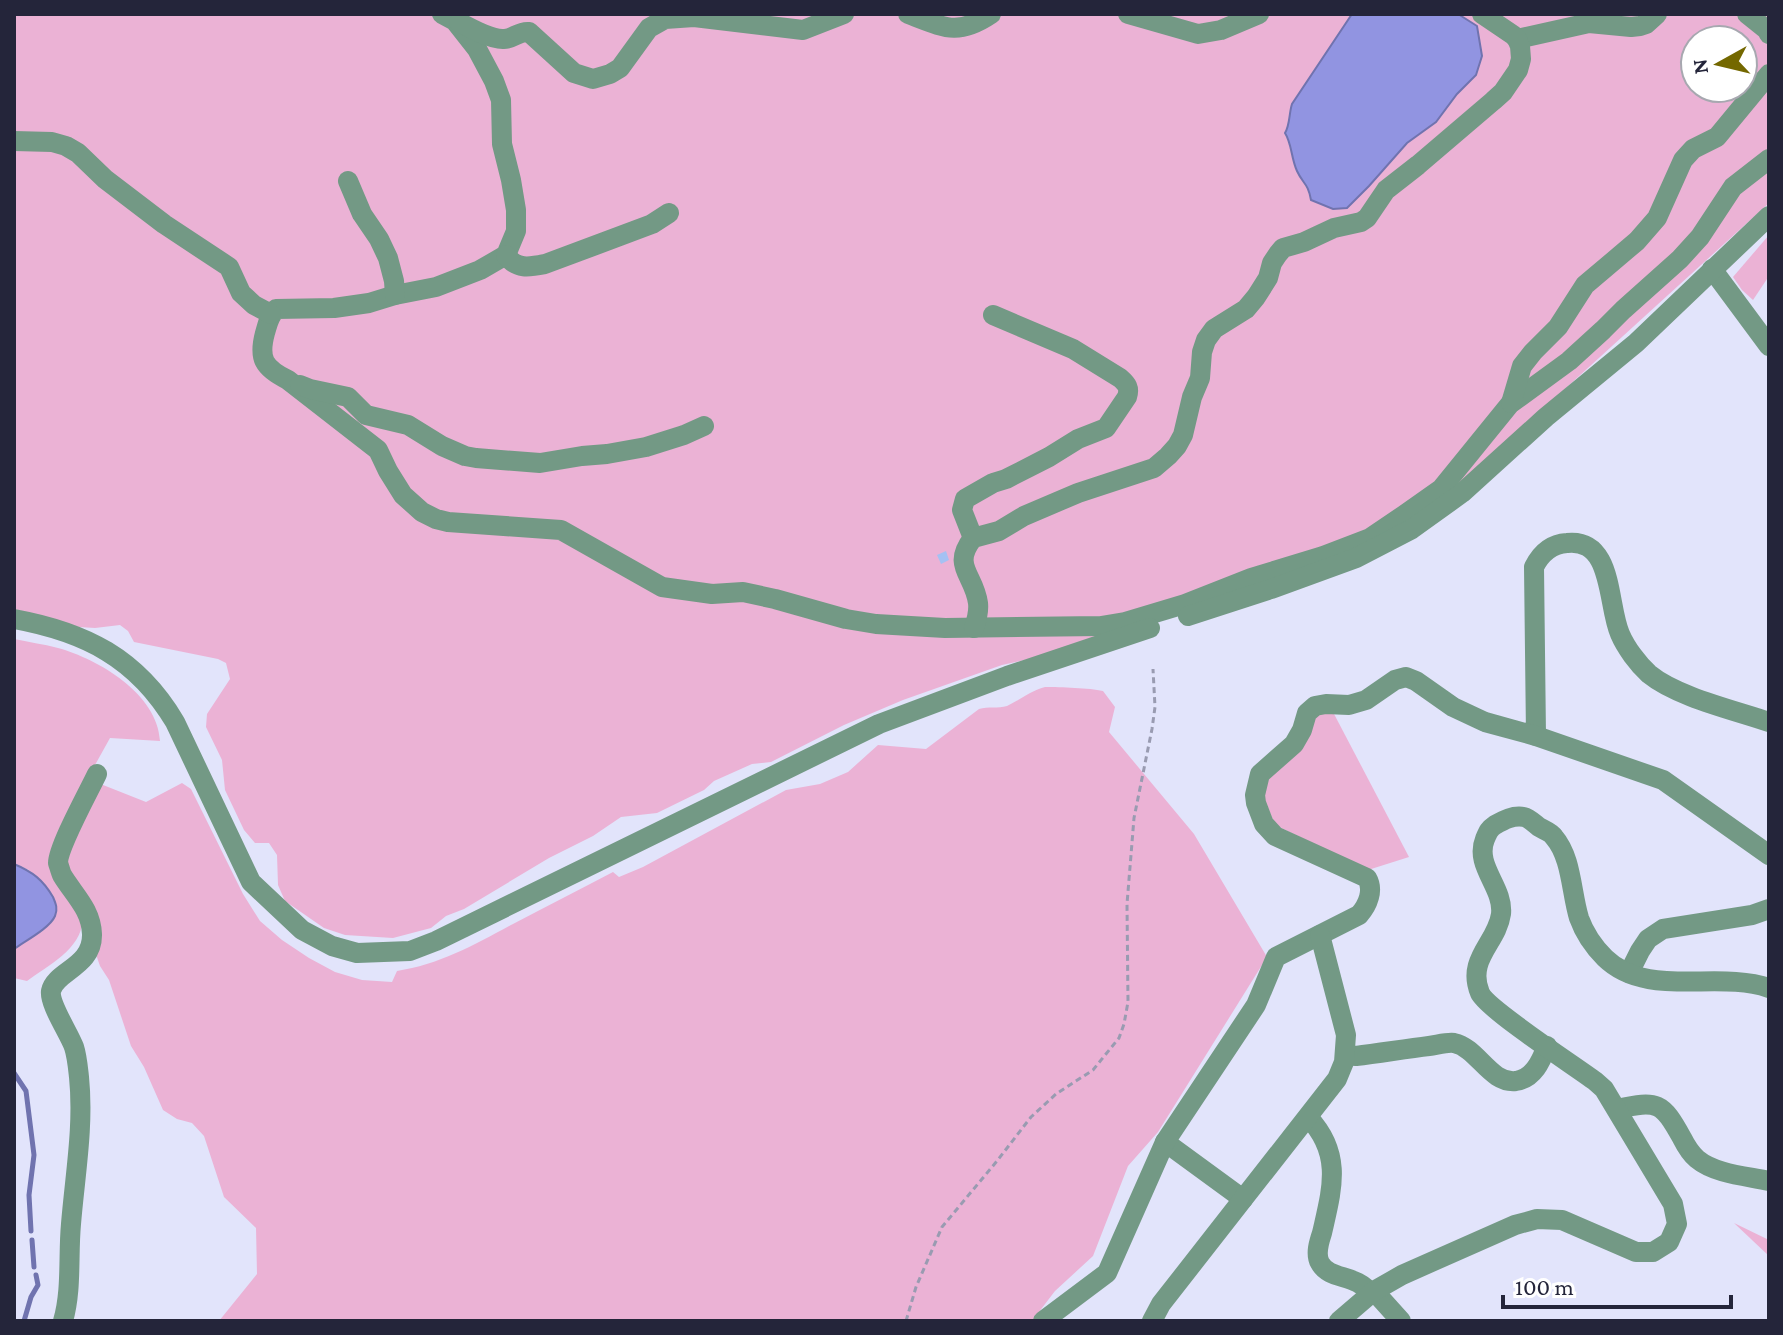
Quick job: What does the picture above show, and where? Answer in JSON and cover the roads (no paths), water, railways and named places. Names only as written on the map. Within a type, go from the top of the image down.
[{"type":"street","points":[[449,17],[498,39],[529,32],[574,73],[593,79],[620,68],[649,28],[665,19],[694,17],[803,30],[844,14]]},
{"type":"street","points":[[908,14],[945,28],[957,29],[976,24],[991,14]]},
{"type":"street","points":[[1128,14],[1198,34],[1221,30],[1259,14]]},
{"type":"street","points":[[974,628],[979,606],[963,563],[963,555],[973,538],[999,531],[1024,516],[1078,493],[1154,468],[1177,446],[1183,435],[1200,378],[1206,340],[1214,329],[1246,309],[1268,278],[1272,263],[1283,248],[1367,218],[1386,190],[1503,92],[1518,70],[1520,46],[1517,39],[1482,14]]},
{"type":"street","points":[[1517,39],[1589,23],[1640,26],[1657,14]]},
{"type":"street","points":[[1747,14],[1769,34]]},
{"type":"street","points":[[449,17],[477,49],[501,100],[502,144],[516,210],[516,231],[506,255],[480,270],[436,287],[369,303],[334,308],[276,309],[271,314],[262,346],[265,363],[272,372],[288,380],[310,389],[348,397],[366,415],[408,425],[442,446],[476,458],[540,463],[607,454],[646,447],[704,426]]},
{"type":"street","points":[[1510,404],[1522,366],[1558,327],[1585,285],[1637,241],[1657,218],[1683,160],[1693,149],[1717,137],[1769,74]]},
{"type":"street","points":[[14,141],[52,142],[78,153],[105,179],[164,224],[229,267],[241,293],[271,314]]},
{"type":"street","points":[[288,380],[378,450],[403,495],[422,512],[436,519],[561,530],[662,587],[712,594],[743,592],[876,624],[945,628],[1101,626],[1185,604],[1370,538],[1441,489],[1510,404],[1569,361],[1680,259],[1700,237],[1733,187],[1769,159]]},
{"type":"street","points":[[348,181],[362,214],[388,258],[395,295]]},
{"type":"street","points":[[506,255],[510,261],[528,268],[545,264],[652,224],[669,213]]},
{"type":"street","points":[[14,619],[90,641],[109,651],[148,683],[175,722],[251,882],[302,930],[332,946],[357,953],[410,951],[879,724],[1007,676],[1356,558],[1412,529],[1462,493],[1546,417],[1636,343],[1769,216]]},
{"type":"street","points":[[1712,269],[1769,346]]},
{"type":"street","points":[[973,538],[962,510],[965,499],[1078,439],[1106,428],[1129,392],[1120,378],[1073,349],[993,315]]},
{"type":"street","points":[[1536,736],[1534,567],[1547,550],[1569,542],[1589,547],[1601,562],[1619,633],[1648,673],[1670,688],[1769,722]]},
{"type":"street","points":[[1043,1321],[1107,1273],[1165,1142],[1256,1005],[1276,957],[1359,915],[1364,908],[1370,893],[1369,882],[1360,874],[1270,832],[1260,816],[1255,795],[1260,774],[1294,744],[1307,713],[1315,706],[1349,705],[1366,700],[1395,680],[1406,677],[1453,707],[1485,722],[1536,736],[1663,780],[1769,855]]},
{"type":"street","points":[[63,1321],[68,1305],[80,1123],[79,1078],[75,1051],[51,998],[55,982],[81,963],[92,935],[85,905],[61,873],[58,862],[75,817],[97,774]]},
{"type":"street","points":[[1339,1321],[1373,1293],[1415,1269],[1515,1225],[1537,1219],[1562,1220],[1636,1252],[1653,1252],[1669,1242],[1677,1224],[1673,1204],[1604,1089],[1481,996],[1475,976],[1480,958],[1500,922],[1502,905],[1484,864],[1482,846],[1490,828],[1507,818],[1524,817],[1553,835],[1564,853],[1579,920],[1592,943],[1607,960],[1629,973],[1652,981],[1729,981],[1769,988]]},
{"type":"street","points":[[1629,973],[1648,939],[1663,929],[1752,915],[1769,909]]},
{"type":"street","points":[[1152,1321],[1161,1304],[1337,1079],[1344,1062],[1346,1035],[1320,935]]},
{"type":"street","points":[[1345,1055],[1452,1043],[1471,1052],[1499,1077],[1509,1081],[1530,1075],[1547,1046]]},
{"type":"street","points":[[1617,1109],[1654,1104],[1668,1113],[1689,1151],[1699,1161],[1712,1168],[1769,1181]]},
{"type":"street","points":[[1308,1117],[1318,1127],[1333,1171],[1331,1195],[1319,1245],[1321,1265],[1328,1271],[1358,1281],[1401,1321]]},
{"type":"street","points":[[1165,1142],[1243,1199]]},
{"type":"water","points":[[1352,14],[1458,14],[1477,26],[1482,56],[1476,75],[1436,122],[1407,143],[1347,208],[1333,209],[1311,200],[1295,166],[1285,133],[1292,104]]},
{"type":"water","points":[[14,864],[41,881],[53,897],[56,909],[48,925],[14,949]]},
{"type":"waterway","points":[[14,1073],[26,1091],[34,1155],[29,1195],[31,1231]]},
{"type":"waterway","points":[[32,1240],[34,1267]]},
{"type":"waterway","points":[[24,1321],[38,1285],[36,1275]]}]
